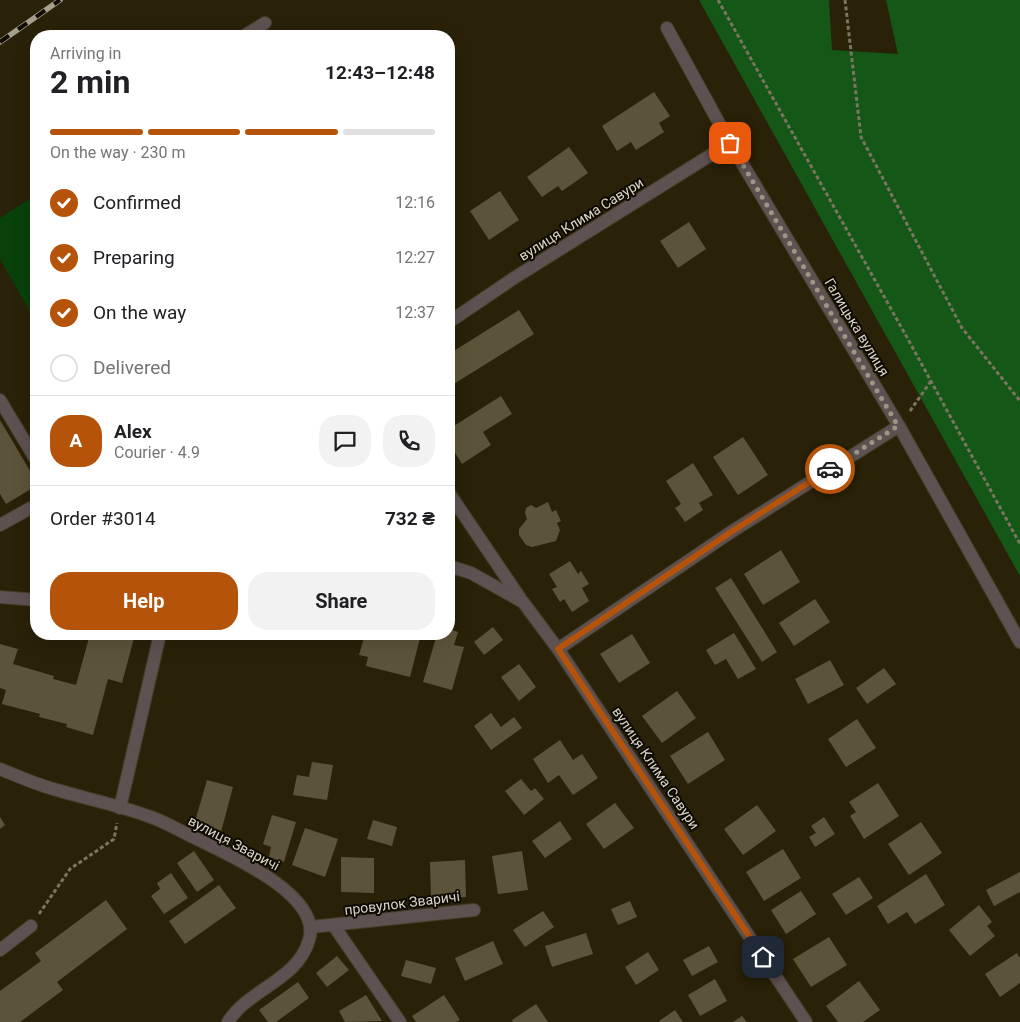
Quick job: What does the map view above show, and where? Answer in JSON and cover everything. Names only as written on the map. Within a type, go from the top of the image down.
[{"type":"street","points":[[254,30],[265,23]]},
{"type":"street","name":"Галицька вулиця","points":[[667,28],[730,143],[898,426],[1020,642]]},
{"type":"street","name":"вулиця Клима Савури","points":[[455,318],[514,278],[730,143]]},
{"type":"street","points":[[0,400],[30,450]]},
{"type":"street","points":[[558,649],[731,532],[898,426]]},
{"type":"street","points":[[455,502],[523,602]]},
{"type":"street","points":[[1,523],[30,508]]},
{"type":"street","name":"вулиця Клима Савури","points":[[455,568],[471,573],[523,602],[558,649],[806,1022]]},
{"type":"street","points":[[0,597],[30,600]]},
{"type":"street","points":[[120,808],[159,640]]},
{"type":"street","name":"вулиця Зваричі","points":[[0,769],[54,790],[148,816],[254,869],[278,884],[290,896],[303,910],[311,927]]},
{"type":"street","name":"провулок Зваричі","points":[[311,927],[474,910]]},
{"type":"street","points":[[0,950],[31,926]]},
{"type":"street","name":"провулок Зваричі","points":[[334,926],[400,1022]]},
{"type":"street","points":[[228,1022],[238,1010],[275,983],[296,963],[306,950],[311,927]]},
{"type":"path","points":[[718,0],[1020,544]]},
{"type":"path","points":[[844,0],[861,137],[962,328],[1020,401]]},
{"type":"path","points":[[898,426],[931,381]]},
{"type":"path","points":[[31,926],[70,869],[114,839],[120,808]]},
{"type":"green space","points":[[699,0],[829,0],[832,50],[898,54],[886,0],[1020,0],[1020,576]]},
{"type":"green space","points":[[30,199],[30,312],[0,259],[0,218]]},
{"type":"building","points":[[654,92],[670,116],[659,123],[664,132],[636,150],[631,142],[617,151],[602,126]]},
{"type":"building","points":[[569,147],[588,173],[562,191],[558,186],[542,197],[527,177]]},
{"type":"building","points":[[500,191],[519,220],[489,240],[470,211]]},
{"type":"building","points":[[689,222],[706,249],[678,268],[660,241]]},
{"type":"building","points":[[519,310],[534,334],[455,383],[455,350]]},
{"type":"building","points":[[501,396],[512,414],[483,432],[491,445],[462,464],[455,453],[455,425]]},
{"type":"building","points":[[0,420],[30,471],[30,490],[6,504],[0,494]]},
{"type":"building","points":[[743,437],[768,475],[738,495],[713,457]]},
{"type":"building","points":[[693,463],[713,495],[699,503],[703,510],[685,522],[675,508],[681,504],[666,481]]},
{"type":"building","points":[[548,502],[552,512],[556,510],[561,521],[557,523],[560,530],[556,541],[532,547],[526,545],[519,535],[519,529],[527,519],[526,508],[531,505],[536,508]]},
{"type":"building","points":[[781,550],[800,582],[763,605],[744,574]]},
{"type":"building","points":[[570,561],[578,574],[581,571],[589,584],[582,588],[589,601],[572,612],[564,599],[560,602],[552,589],[557,587],[549,574]]},
{"type":"building","points":[[731,578],[777,652],[762,662],[715,588]]},
{"type":"building","points":[[815,599],[830,622],[794,646],[779,623]]},
{"type":"building","points":[[493,627],[503,640],[484,655],[474,642]]},
{"type":"building","points":[[455,631],[458,632],[454,645],[464,647],[452,690],[423,682],[435,640],[455,640]]},
{"type":"building","points":[[734,633],[756,669],[738,679],[726,659],[715,665],[706,650]]},
{"type":"building","points":[[632,634],[650,663],[619,683],[600,654]]},
{"type":"building","points":[[88,640],[133,640],[122,683],[108,679],[93,735],[66,727],[67,724],[39,717],[40,714],[2,704],[6,690],[0,688],[0,644],[18,649],[13,664],[54,676],[53,679],[76,685]]},
{"type":"building","points":[[363,640],[419,640],[410,677],[366,666],[368,657],[359,655]]},
{"type":"building","points":[[830,660],[844,685],[808,704],[795,679]]},
{"type":"building","points":[[519,664],[536,687],[519,701],[501,677]]},
{"type":"building","points":[[884,668],[896,684],[867,704],[856,688]]},
{"type":"building","points":[[677,691],[696,718],[662,743],[642,716]]},
{"type":"building","points":[[491,713],[501,727],[514,717],[522,728],[491,750],[474,726]]},
{"type":"building","points":[[857,719],[876,748],[846,767],[828,739]]},
{"type":"building","points":[[708,732],[725,760],[688,784],[670,756]]},
{"type":"building","points":[[560,740],[573,760],[582,754],[598,778],[573,795],[559,775],[548,783],[533,759]]},
{"type":"building","points":[[312,762],[333,765],[327,800],[293,795],[297,775],[309,777]]},
{"type":"building","points":[[521,779],[531,791],[535,788],[544,799],[524,815],[505,791]]},
{"type":"building","points":[[207,780],[233,787],[221,832],[194,825]]},
{"type":"building","points":[[878,783],[899,816],[864,839],[850,816],[856,812],[849,802]]},
{"type":"building","points":[[615,803],[634,828],[604,849],[586,824]]},
{"type":"building","points":[[757,805],[776,831],[743,855],[724,829]]},
{"type":"building","points":[[272,815],[296,822],[284,862],[269,857],[271,847],[263,844]]},
{"type":"building","points":[[0,817],[5,825],[0,829]]},
{"type":"building","points":[[824,817],[835,834],[815,847],[809,837],[816,833],[811,826]]},
{"type":"building","points":[[373,820],[397,827],[392,846],[367,839]]},
{"type":"building","points":[[560,821],[572,839],[545,858],[532,841]]},
{"type":"building","points":[[921,822],[942,853],[909,875],[888,844]]},
{"type":"building","points":[[305,828],[338,839],[325,877],[292,865]]},
{"type":"building","points":[[783,849],[801,878],[764,901],[746,872]]},
{"type":"building","points":[[194,851],[214,880],[197,892],[177,863]]},
{"type":"building","points":[[522,851],[528,890],[498,894],[492,856]]},
{"type":"building","points":[[341,857],[374,858],[374,893],[341,892]]},
{"type":"building","points":[[465,860],[466,897],[431,898],[430,862]]},
{"type":"building","points":[[1020,872],[1020,892],[994,906],[986,890]]},
{"type":"building","points":[[171,873],[188,898],[164,914],[151,896],[160,889],[157,883]]},
{"type":"building","points":[[926,874],[945,905],[915,924],[907,912],[888,924],[877,906]]},
{"type":"building","points":[[859,877],[873,898],[846,915],[832,894]]},
{"type":"building","points":[[219,885],[236,908],[185,944],[169,921]]},
{"type":"building","points":[[801,891],[816,914],[786,934],[771,910]]},
{"type":"building","points":[[106,900],[127,929],[57,982],[63,990],[20,1022],[0,1022],[0,991],[41,961],[35,953]]},
{"type":"building","points":[[630,901],[637,917],[618,925],[611,909]]},
{"type":"building","points":[[979,905],[992,922],[987,926],[995,936],[970,956],[949,930]]},
{"type":"building","points":[[543,911],[554,927],[525,947],[513,930]]},
{"type":"building","points":[[586,933],[593,954],[552,967],[545,946]]},
{"type":"building","points":[[829,937],[847,965],[811,987],[793,959]]},
{"type":"building","points":[[493,941],[503,964],[465,981],[455,958]]},
{"type":"building","points":[[709,946],[718,962],[692,976],[683,960]]},
{"type":"building","points":[[648,952],[659,970],[636,985],[625,967]]},
{"type":"building","points":[[1017,953],[1020,958],[1020,983],[1000,997],[985,974]]},
{"type":"building","points":[[337,956],[349,970],[327,987],[316,973]]},
{"type":"building","points":[[406,960],[436,968],[431,984],[401,976]]},
{"type":"building","points":[[715,979],[727,1001],[700,1016],[688,995]]},
{"type":"building","points":[[859,981],[880,1010],[863,1022],[838,1022],[826,1006]]},
{"type":"building","points":[[298,982],[309,998],[276,1022],[268,1022],[259,1010]]},
{"type":"building","points":[[366,995],[382,1021],[345,1022],[339,1011]]},
{"type":"building","points":[[444,995],[460,1020],[456,1022],[416,1022],[412,1016]]},
{"type":"building","points":[[536,1004],[548,1022],[513,1022],[512,1020]]},
{"type":"building","points":[[675,1010],[683,1022],[659,1021]]},
{"type":"building","points":[[742,1016],[747,1022],[733,1022]]},
{"type":"railway","points":[[0,42],[60,0]]},
{"type":"way so far","points":[[730,143],[898,426],[830,469]]},
{"type":"route","points":[[763,957],[558,649],[731,532],[830,469]]}]
